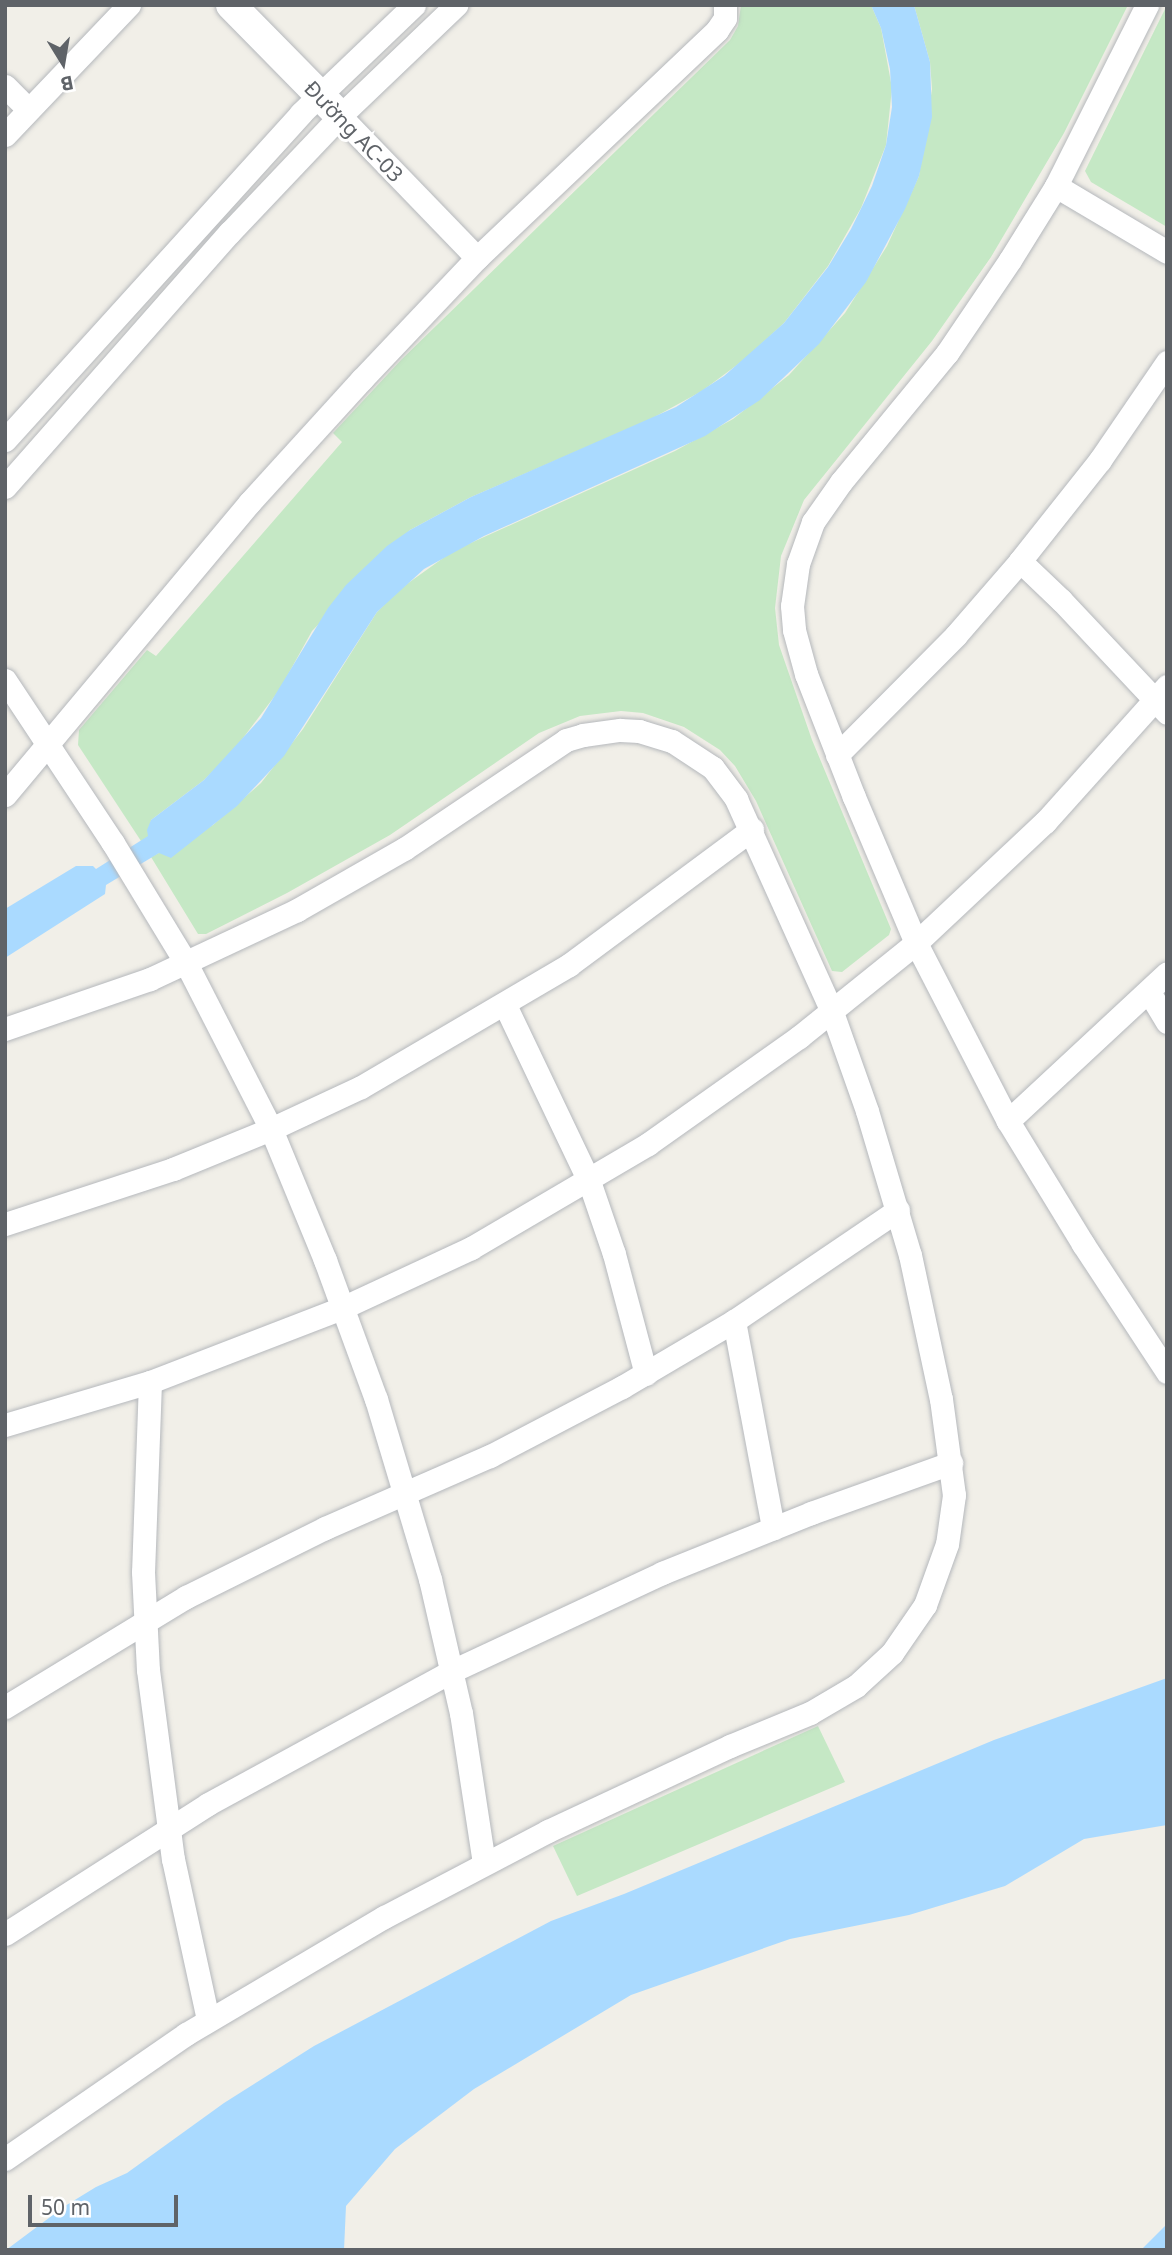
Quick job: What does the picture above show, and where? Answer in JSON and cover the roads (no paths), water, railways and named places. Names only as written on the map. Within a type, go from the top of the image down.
[{"type":"street","points":[[5,135],[129,5]]},
{"type":"street","name":"Đường AC-03","points":[[231,5],[477,258]]},
{"type":"street","points":[[5,486],[159,311],[414,5]]},
{"type":"street","points":[[5,440],[120,310],[330,105],[456,5]]},
{"type":"street","points":[[5,796],[250,502],[477,258],[717,30],[725,18],[725,5]]},
{"type":"street","points":[[1147,5],[1056,186],[947,353],[825,502],[803,544],[794,585],[794,629],[806,674],[837,755],[916,943],[1008,1121],[1083,1244],[1167,1372]]},
{"type":"street","points":[[5,86],[28,110]]},
{"type":"street","points":[[1056,186],[1167,252]]},
{"type":"street","points":[[837,755],[947,644],[1020,561],[1100,460],[1167,362]]},
{"type":"street","points":[[5,1425],[150,1382],[344,1307],[471,1248],[589,1181],[707,1104],[832,1012],[916,943],[1045,822],[1163,700],[1020,561]]},
{"type":"street","points":[[5,680],[113,843],[186,963],[271,1129],[344,1307],[406,1493],[452,1671],[484,1863]]},
{"type":"street","points":[[5,1029],[102,997],[186,963],[265,926],[372,869],[544,754],[583,734],[610,730],[639,731],[687,748],[713,768],[725,782],[752,829],[832,1012],[898,1210],[928,1332],[951,1463],[951,1526],[938,1576],[910,1629],[869,1675],[826,1705],[670,1773],[484,1863],[328,1948],[208,2020],[5,2159]]},
{"type":"street","points":[[5,1224],[113,1191],[271,1129],[401,1066],[569,965],[644,912],[752,829]]},
{"type":"street","points":[[1008,1121],[1167,973]]},
{"type":"street","points":[[1149,992],[1167,1022]]},
{"type":"street","points":[[505,1005],[589,1181],[614,1254],[646,1374]]},
{"type":"street","points":[[5,1707],[145,1620],[250,1565],[541,1431],[646,1374],[734,1321],[898,1210]]},
{"type":"street","points":[[734,1321],[773,1528]]},
{"type":"street","points":[[150,1382],[144,1514],[145,1620],[154,1726],[168,1828],[208,2020]]},
{"type":"street","points":[[5,1934],[168,1828],[452,1671],[609,1596],[773,1528],[951,1463]]},
{"type":"water","points":[[871,5],[914,5],[930,62],[932,117],[919,176],[905,209],[866,282],[819,344],[760,400],[705,436],[484,536],[424,569],[377,612],[284,756],[237,806],[171,858],[159,853],[106,885],[105,894],[5,958],[5,909],[76,866],[93,866],[96,869],[148,836],[151,820],[204,780],[261,718],[328,608],[346,585],[387,546],[410,530],[471,497],[676,407],[724,376],[784,323],[828,267],[851,229],[872,186],[886,145],[892,107],[890,69],[881,28]]},
{"type":"water","points":[[1167,1678],[1167,1825],[1084,1839],[1005,1886],[909,1915],[790,1939],[631,1995],[474,2089],[395,2149],[346,2206],[344,2250],[6,2250],[65,2206],[96,2187],[127,2173],[224,2103],[314,2046],[551,1921],[624,1894],[994,1740]]},
{"type":"water","points":[[1167,2224],[1167,2250],[1141,2250]]}]
